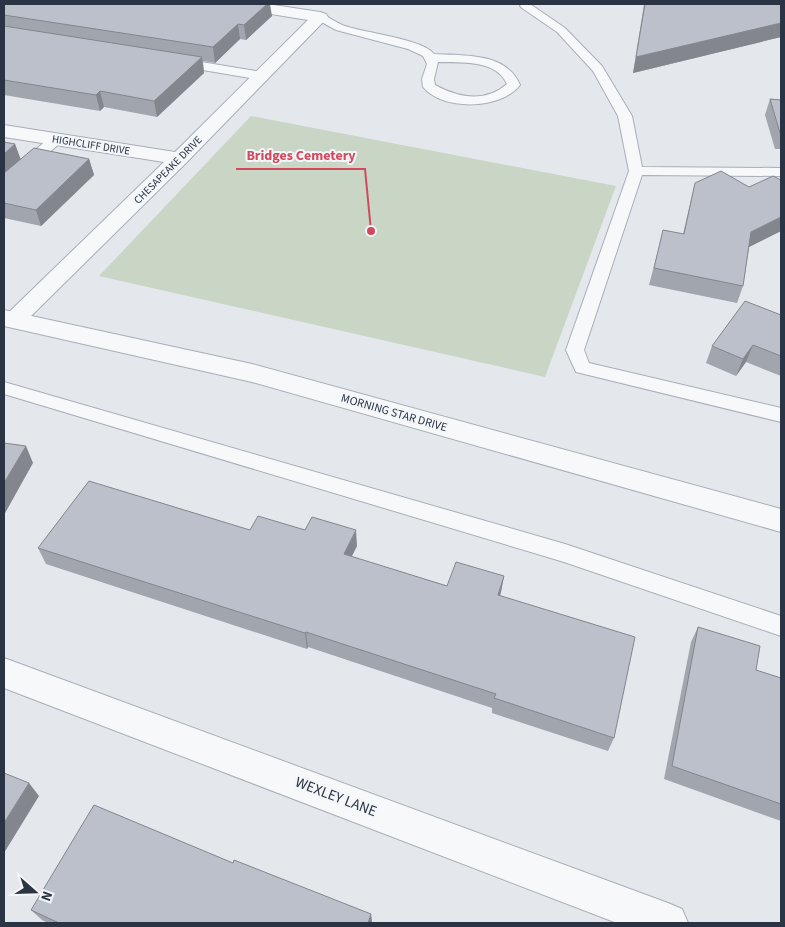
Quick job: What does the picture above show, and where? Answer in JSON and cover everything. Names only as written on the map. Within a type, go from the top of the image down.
[{"type":"street","points":[[240,4],[320,17]]},
{"type":"street","name":"CHESAPEAKE DRIVE","points":[[9,319],[179,159],[320,17]]},
{"type":"street","name":"HIGHCLIFF DRIVE","points":[[4,131],[179,159]]},
{"type":"street","name":"MORNING STAR DRIVE","points":[[9,319],[252,373],[781,521]]},
{"type":"street","name":"WEXLEY LANE","points":[[4,673],[668,923]]},
{"type":"lane","points":[[526,4],[561,30],[598,69],[625,116],[636,171],[574,350],[582,368],[781,415]]},
{"type":"lane","points":[[320,17],[340,28],[412,46],[428,54],[433,64],[428,79],[428,88],[441,96],[466,101],[489,100],[506,94],[514,85],[512,76],[503,68],[488,63],[431,58]]},
{"type":"lane","points":[[166,60],[262,76]]},
{"type":"lane","points":[[4,185],[56,140]]},
{"type":"lane","points":[[636,171],[781,172]]},
{"type":"lane","points":[[4,388],[565,553],[781,626]]},
{"type":"green space","points":[[251,116],[616,186],[545,377],[99,276]]},
{"type":"building","points":[[4,4],[267,4],[244,25],[238,24],[213,47],[4,15]]},
{"type":"building","points":[[645,4],[781,4],[781,23],[636,57]]},
{"type":"building","points":[[4,26],[202,57],[154,101],[100,91],[96,95],[4,80]]},
{"type":"building","points":[[770,99],[781,100],[781,133],[780,133]]},
{"type":"building","points":[[4,142],[15,144],[4,154]]},
{"type":"building","points":[[34,148],[89,159],[36,210],[4,203],[4,173]]},
{"type":"building","points":[[721,171],[749,187],[773,176],[781,180],[781,217],[751,232],[743,286],[654,268],[663,230],[684,234],[695,183]]},
{"type":"building","points":[[745,301],[781,315],[781,356],[753,345],[743,359],[712,346]]},
{"type":"building","points":[[4,443],[26,446],[4,483]]},
{"type":"building","points":[[89,481],[250,530],[258,516],[305,530],[312,517],[356,530],[344,554],[447,586],[456,562],[504,576],[498,595],[635,637],[614,738],[494,698],[496,694],[38,548]]},
{"type":"building","points":[[698,627],[760,646],[756,670],[781,678],[781,804],[672,766]]},
{"type":"building","points":[[4,773],[29,783],[4,823]]},
{"type":"building","points":[[94,805],[233,863],[234,860],[371,914],[368,923],[59,923],[31,910]]},
{"type":"place","name":"Bridges Cemetery","points":[[371,231]]}]
